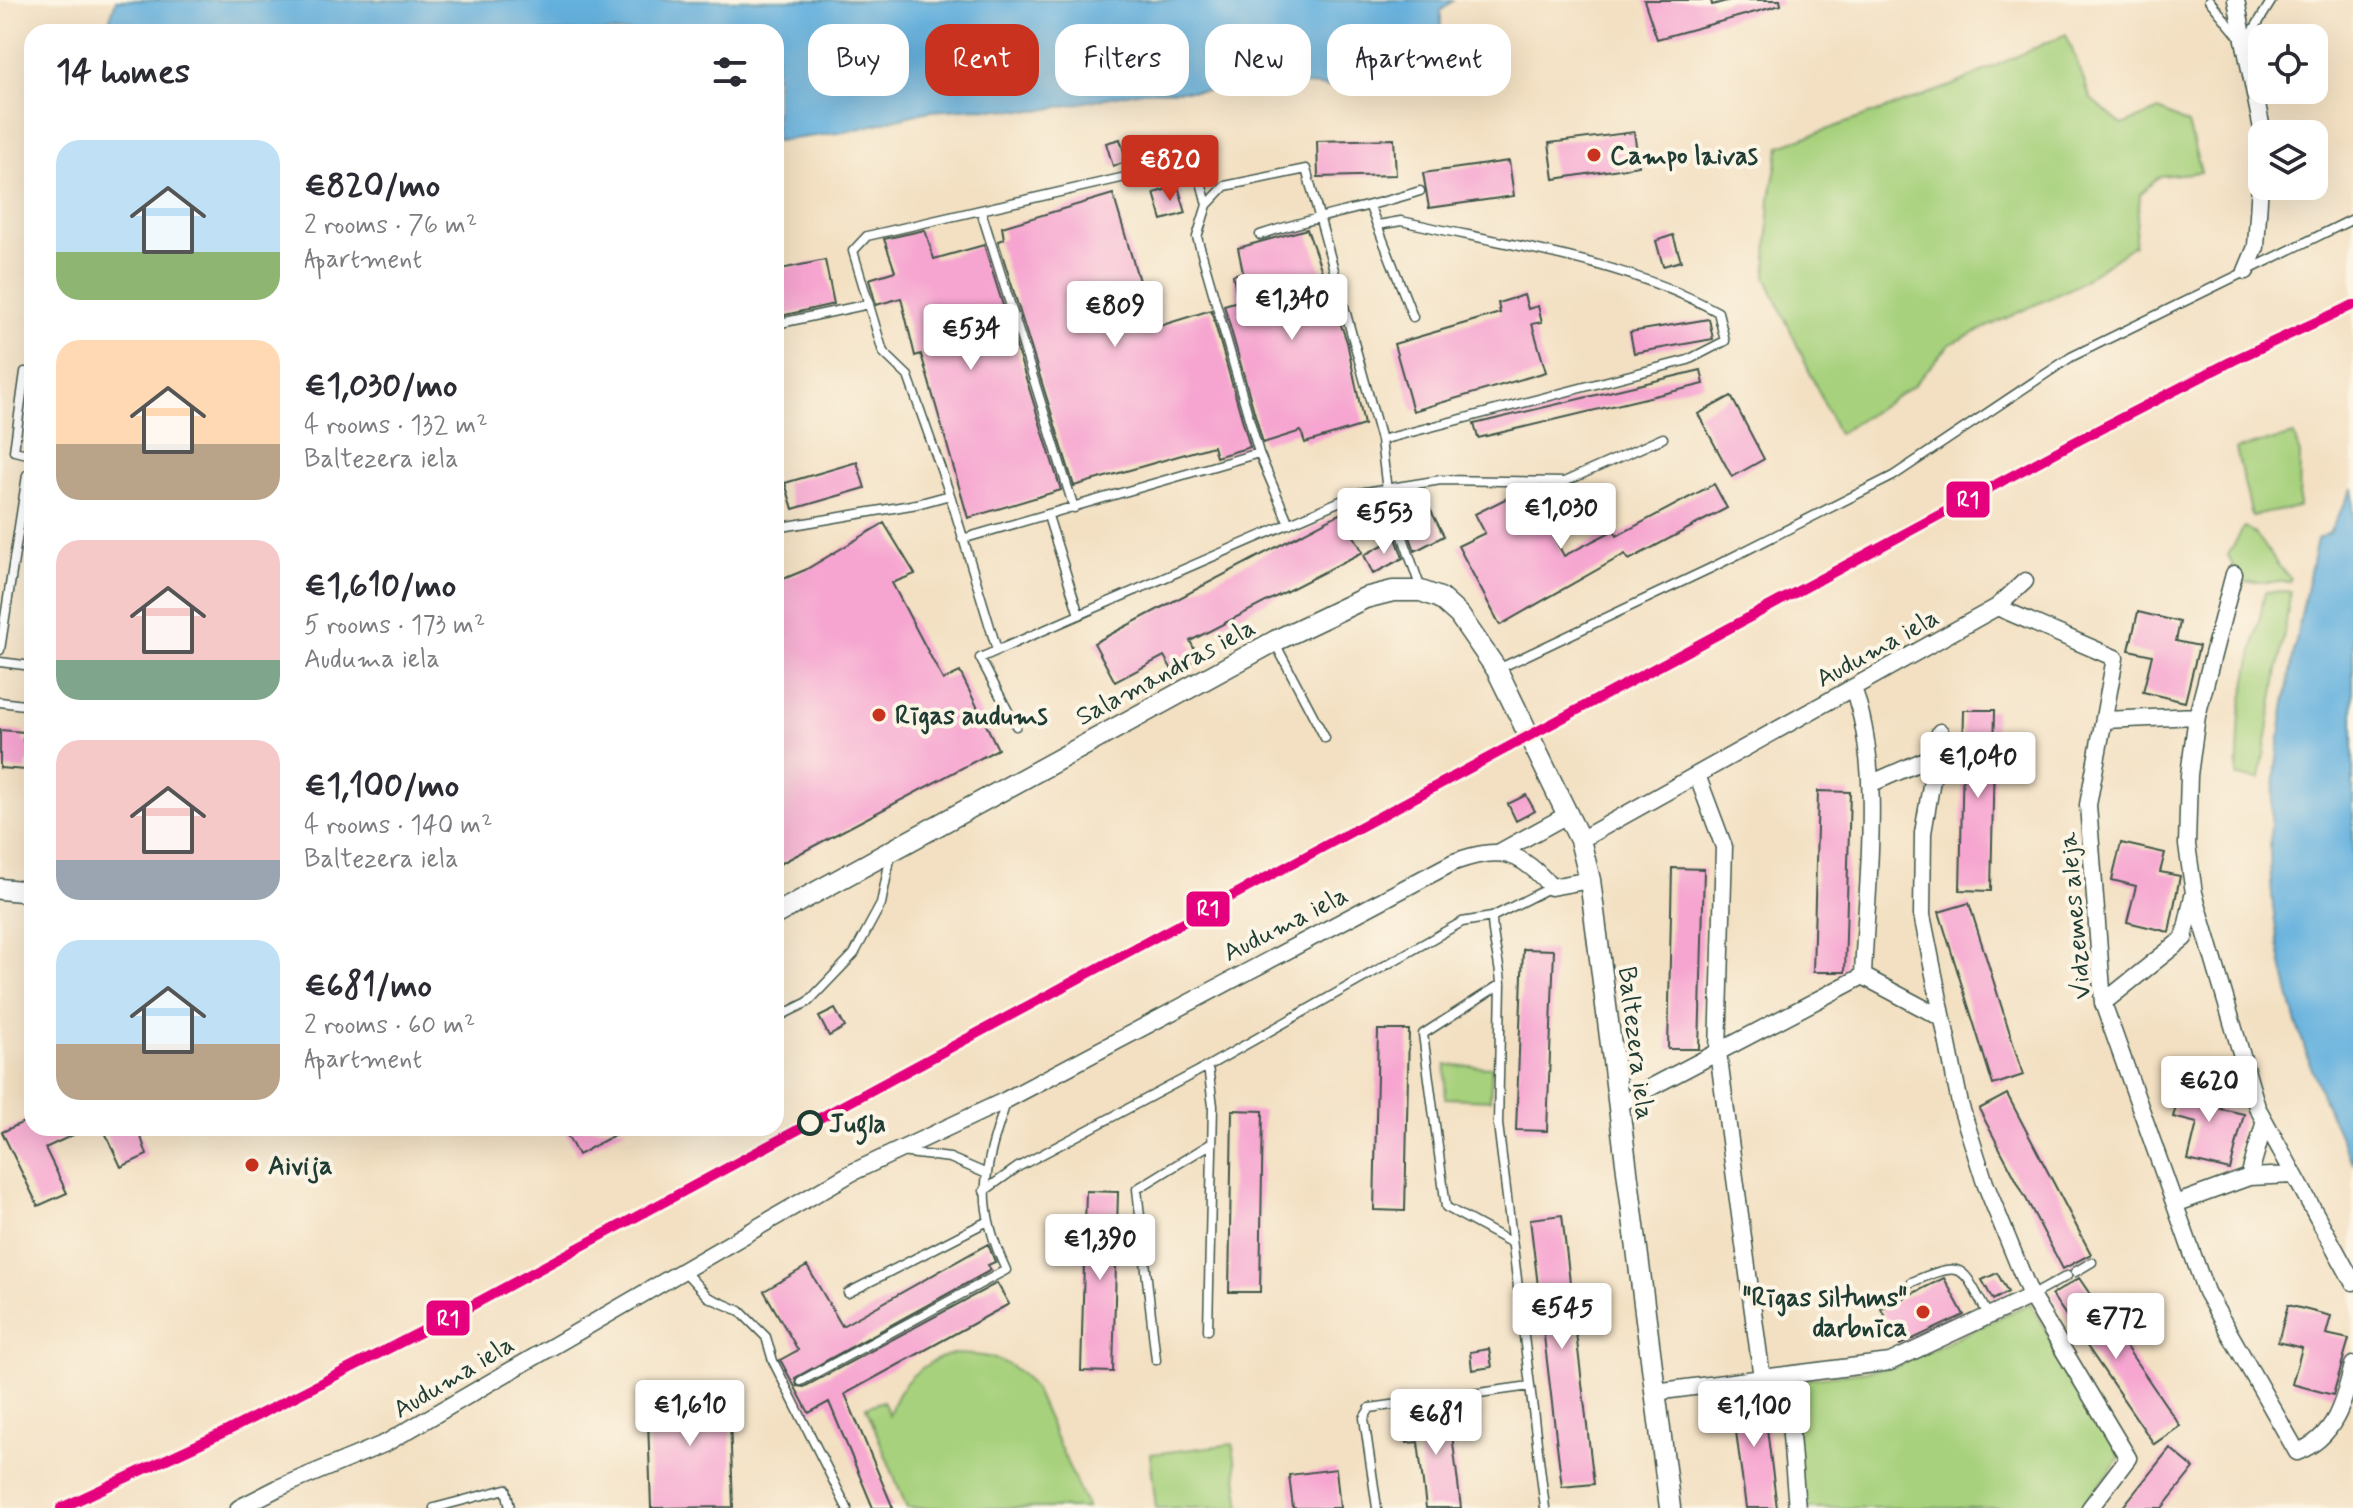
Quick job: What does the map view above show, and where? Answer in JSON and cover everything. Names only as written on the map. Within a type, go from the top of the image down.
[{"type":"street","points":[[2236,0],[2260,120]]},
{"type":"street","points":[[2246,271],[2256,247],[2259,200]]},
{"type":"street","points":[[2234,574],[2197,716],[2189,775],[2187,845],[2194,893],[2247,1084],[2264,1124],[2353,1282]]},
{"type":"street","name":"Auduma iela","points":[[1580,840],[1997,607],[2025,581]]},
{"type":"street","name":"Salamandras iela","points":[[784,910],[1275,641],[1365,598],[1393,591],[1421,591]]},
{"type":"street","name":"Baltezera iela","points":[[1421,591],[1440,598],[1459,615],[1497,670],[1580,840],[1590,880],[1670,1508]]},
{"type":"street","name":"Vidzemes aleja","points":[[1997,607],[2115,658],[2088,805],[2103,1003],[2206,1292],[2297,1452],[2317,1445],[2325,1436],[2344,1402],[2353,1365]]},
{"type":"street","points":[[1853,688],[1861,709],[1870,784],[1863,976]]},
{"type":"street","points":[[2104,720],[2197,716]]},
{"type":"street","points":[[1940,732],[1923,833],[1922,915],[1940,1017],[1960,1104],[1981,1168],[2031,1296],[2128,1458],[2090,1508]]},
{"type":"street","points":[[1870,784],[1936,755]]},
{"type":"street","points":[[1697,775],[1724,847],[1718,1052],[1762,1378]]},
{"type":"street","name":"Auduma iela","points":[[239,1508],[278,1488],[386,1443],[853,1172],[1006,1100],[1454,862],[1477,854],[1498,853],[1567,815]]},
{"type":"street","points":[[1498,853],[1518,856],[1551,887],[1590,880]]},
{"type":"street","points":[[0,889],[24,891]]},
{"type":"street","points":[[2103,1003],[2184,938],[2194,893]]},
{"type":"street","points":[[1863,976],[1940,1017]]},
{"type":"street","points":[[1619,1104],[1863,976]]},
{"type":"street","points":[[2249,1177],[2264,1124]]},
{"type":"street","points":[[2175,1204],[2249,1177],[2294,1175]]},
{"type":"street","points":[[1655,1392],[1890,1362],[2031,1296]]},
{"type":"street","points":[[1786,1375],[1797,1508]]},
{"type":"lane","points":[[2209,0],[2245,44],[2272,0]]},
{"type":"lane","points":[[1289,524],[1259,453],[1197,237],[1207,205],[1225,186],[1306,169],[1381,440],[1387,491],[1421,591]]},
{"type":"lane","points":[[997,650],[950,495],[908,376],[883,352],[853,251],[867,236],[1156,170],[1199,174],[1207,205]]},
{"type":"lane","points":[[1260,235],[1318,215],[1370,207],[1420,191]]},
{"type":"lane","points":[[1370,207],[1413,317]]},
{"type":"lane","points":[[981,211],[1074,508]]},
{"type":"lane","points":[[1497,670],[1711,568],[1893,476],[2071,357],[2353,219]]},
{"type":"lane","points":[[1378,225],[1401,221],[1620,270],[1681,292],[1718,312],[1725,341],[1688,360],[1381,440]]},
{"type":"lane","points":[[784,322],[869,304]]},
{"type":"lane","points":[[24,379],[14,451],[24,453]]},
{"type":"lane","points":[[1016,726],[980,658],[997,650],[1359,493],[1387,491],[1441,480],[1564,482],[1663,438]]},
{"type":"lane","points":[[962,539],[1259,453]]},
{"type":"lane","points":[[0,650],[24,494]]},
{"type":"lane","points":[[784,527],[917,504],[950,495]]},
{"type":"lane","points":[[1048,516],[1079,615]]},
{"type":"lane","points":[[1275,641],[1325,738]]},
{"type":"lane","points":[[0,662],[24,665]]},
{"type":"lane","points":[[0,702],[24,705]]},
{"type":"lane","points":[[784,1014],[808,1002],[854,954],[881,904],[892,849]]},
{"type":"lane","points":[[984,1191],[1018,1167],[1208,1066],[1462,922],[1492,917],[1551,887]]},
{"type":"lane","points":[[1492,917],[1492,944],[1500,963],[1501,984],[1498,1124],[1545,1508]]},
{"type":"lane","points":[[1501,984],[1423,1034],[1446,1207],[1512,1243]]},
{"type":"lane","points":[[1208,1066],[1212,1143],[1208,1330]]},
{"type":"lane","points":[[801,1381],[1006,1270],[989,1234],[984,1191],[1006,1100]]},
{"type":"lane","points":[[1156,1360],[1137,1189],[1212,1143]]},
{"type":"lane","points":[[896,1152],[950,1158],[987,1174]]},
{"type":"lane","points":[[848,1293],[988,1221]]},
{"type":"lane","points":[[2031,1296],[2092,1262]]},
{"type":"lane","points":[[1912,1282],[1947,1267],[1956,1268],[1966,1276],[1989,1317]]},
{"type":"lane","points":[[685,1272],[708,1297],[740,1311],[766,1337],[773,1361],[847,1508]]},
{"type":"lane","points":[[1377,1508],[1364,1418],[1370,1408],[1530,1386]]},
{"type":"lane","points":[[434,1508],[506,1489],[510,1508]]},
{"type":"green space","points":[[2066,34],[2091,99],[2122,125],[2159,110],[2188,124],[2201,172],[2160,176],[2140,194],[2134,245],[2074,287],[1950,344],[1913,386],[1838,434],[1766,277],[1770,198],[1780,146],[1951,86]]},
{"type":"green space","points":[[2294,435],[2300,455],[2299,507],[2252,516],[2236,449]]},
{"type":"green space","points":[[2244,527],[2258,538],[2291,578],[2289,582],[2240,582],[2228,555]]},
{"type":"green space","points":[[2291,591],[2260,779],[2237,777],[2240,714],[2265,592]]},
{"type":"green space","points":[[1446,1065],[1492,1067],[1490,1100],[1445,1098]]},
{"type":"green space","points":[[2030,1303],[2120,1457],[2082,1508],[1802,1508],[1793,1381],[1895,1367]]},
{"type":"green space","points":[[952,1354],[999,1360],[1027,1380],[1035,1390],[1087,1508],[907,1508],[866,1407],[883,1401],[889,1415],[898,1394],[912,1376],[930,1363]]},
{"type":"green space","points":[[1233,1444],[1241,1508],[1156,1508],[1150,1454]]},
{"type":"water","points":[[116,0],[1453,0],[1441,11],[1441,24],[1327,24],[1327,87],[1311,85],[1311,24],[1205,24],[1205,91],[1189,91],[1189,24],[1055,24],[1055,96],[1117,96],[1038,111],[978,108],[929,111],[845,132],[784,140],[784,24],[108,24]]},
{"type":"water","points":[[2353,488],[2353,1164],[2316,1080],[2288,991],[2272,900],[2270,854],[2275,774],[2284,707],[2317,539],[2329,533]]},
{"type":"building","points":[[1644,0],[1711,0],[1712,5],[1730,0],[1780,0],[1781,5],[1657,39]]},
{"type":"building","name":"Campo laivas","points":[[1634,132],[1639,166],[1554,179],[1549,143]]},
{"type":"building","points":[[1120,139],[1127,162],[1113,166],[1106,143]]},
{"type":"building","points":[[1394,139],[1396,175],[1318,177],[1317,141]]},
{"type":"building","points":[[1509,161],[1514,196],[1429,208],[1423,173]]},
{"type":"building","points":[[1178,186],[1186,213],[1162,220],[1154,193]]},
{"type":"building","points":[[1113,194],[1153,328],[1211,310],[1250,447],[1216,457],[1213,446],[1074,486],[998,241],[1004,239],[1002,227]]},
{"type":"building","points":[[1307,229],[1347,342],[1364,425],[1305,443],[1301,431],[1263,443],[1224,305],[1238,301],[1233,275],[1243,272],[1238,248]]},
{"type":"building","points":[[925,230],[934,259],[984,245],[1061,490],[968,518],[921,354],[915,356],[901,298],[876,305],[869,279],[895,271],[884,239]]},
{"type":"building","points":[[1673,235],[1681,261],[1663,266],[1656,241]]},
{"type":"building","points":[[825,260],[834,304],[784,315],[784,268]]},
{"type":"building","points":[[1524,295],[1528,309],[1538,306],[1542,322],[1532,324],[1546,372],[1413,411],[1394,344],[1500,313],[1498,303]]},
{"type":"building","points":[[1709,319],[1713,339],[1634,353],[1630,332]]},
{"type":"building","points":[[1701,370],[1704,384],[1478,438],[1474,424]]},
{"type":"building","points":[[1731,396],[1764,459],[1732,477],[1698,414]]},
{"type":"building","points":[[857,462],[865,488],[793,509],[785,483]]},
{"type":"building","points":[[1714,484],[1727,508],[1629,560],[1625,554],[1500,625],[1458,546],[1485,533],[1475,514],[1511,496],[1520,514],[1537,505],[1564,556],[1614,530],[1617,536]]},
{"type":"building","points":[[1427,503],[1444,536],[1415,551],[1403,516]]},
{"type":"building","points":[[1341,513],[1363,552],[1190,641],[1199,658],[1174,673],[1164,656],[1115,682],[1094,643]]},
{"type":"building","name":"Rīgas audums","points":[[884,523],[915,574],[892,583],[943,680],[960,672],[998,749],[784,862],[784,579],[805,570]]},
{"type":"building","points":[[1396,538],[1403,558],[1373,574],[1364,555]]},
{"type":"building","points":[[2138,612],[2180,622],[2176,641],[2199,646],[2185,702],[2143,692],[2152,655],[2129,650]]},
{"type":"building","points":[[1964,710],[1995,710],[1991,891],[1960,890]]},
{"type":"building","points":[[0,730],[24,732],[24,770],[0,768]]},
{"type":"building","points":[[1818,791],[1850,792],[1845,972],[1813,972]]},
{"type":"building","points":[[1526,795],[1535,811],[1516,821],[1508,804]]},
{"type":"building","points":[[2121,843],[2165,853],[2160,872],[2180,876],[2169,932],[2127,922],[2136,886],[2112,880]]},
{"type":"building","points":[[1672,868],[1704,869],[1699,1049],[1668,1049]]},
{"type":"building","points":[[1969,903],[2023,1075],[1993,1085],[1939,912]]},
{"type":"building","points":[[1523,949],[1554,950],[1547,1131],[1516,1130]]},
{"type":"building","points":[[835,1009],[845,1027],[829,1036],[819,1017]]},
{"type":"building","points":[[1378,1030],[1409,1030],[1405,1211],[1374,1210]]},
{"type":"building","points":[[2183,1080],[2226,1090],[2221,1109],[2244,1114],[2230,1170],[2188,1160],[2197,1123],[2173,1117]]},
{"type":"building","points":[[2007,1094],[2091,1254],[2063,1269],[1979,1109]]},
{"type":"building","points":[[1232,1110],[1263,1111],[1260,1292],[1229,1292]]},
{"type":"building","points":[[24,1122],[24,1136],[71,1136],[45,1148],[67,1193],[38,1206],[2,1132]]},
{"type":"building","points":[[107,1136],[141,1136],[147,1155],[121,1167]]},
{"type":"building","points":[[567,1136],[612,1136],[578,1155]]},
{"type":"building","points":[[1086,1191],[1118,1192],[1113,1372],[1081,1371]]},
{"type":"building","points":[[1562,1215],[1594,1484],[1562,1487],[1530,1219]]},
{"type":"building","points":[[988,1244],[995,1262],[988,1265],[991,1270],[795,1378],[797,1386],[804,1387],[997,1283],[1009,1304],[845,1394],[893,1508],[873,1508],[829,1402],[809,1413],[780,1360],[798,1350],[764,1291],[807,1266],[842,1326]]},
{"type":"building","points":[[1997,1273],[2008,1292],[1993,1300],[1982,1280]]},
{"type":"building","name":"\"Rīgas siltums\" darbnīca","points":[[1944,1278],[1964,1315],[1900,1345],[1881,1309]]},
{"type":"building","points":[[2079,1278],[2180,1426],[2154,1444],[2052,1295]]},
{"type":"building","points":[[2288,1305],[2331,1316],[2326,1334],[2349,1339],[2333,1395],[2292,1384],[2302,1348],[2278,1342]]},
{"type":"building","points":[[1489,1349],[1492,1367],[1472,1370],[1470,1352]]},
{"type":"building","points":[[729,1388],[733,1507],[651,1508],[647,1391]]},
{"type":"building","points":[[1762,1389],[1777,1508],[1746,1508],[1731,1393]]},
{"type":"building","points":[[1449,1410],[1461,1508],[1426,1508],[1418,1442],[1407,1443],[1404,1415]]},
{"type":"building","points":[[2170,1448],[2194,1468],[2162,1508],[2122,1508]]},
{"type":"building","points":[[1336,1469],[1340,1508],[1293,1508],[1289,1475]]},
{"type":"transit line","name":"R1","points":[[61,1508],[229,1430],[454,1315],[2073,443],[2234,360],[2353,305]]},
{"type":"place","name":"Campo laivas","points":[[1594,155]]},
{"type":"place","name":"Rīgas audums","points":[[879,715]]},
{"type":"place","name":"Jugla","points":[[810,1123]]},
{"type":"place","name":"Aivija","points":[[252,1165]]},
{"type":"place","name":"\"Rīgas siltums\" darbnīca","points":[[1923,1312]]}]
